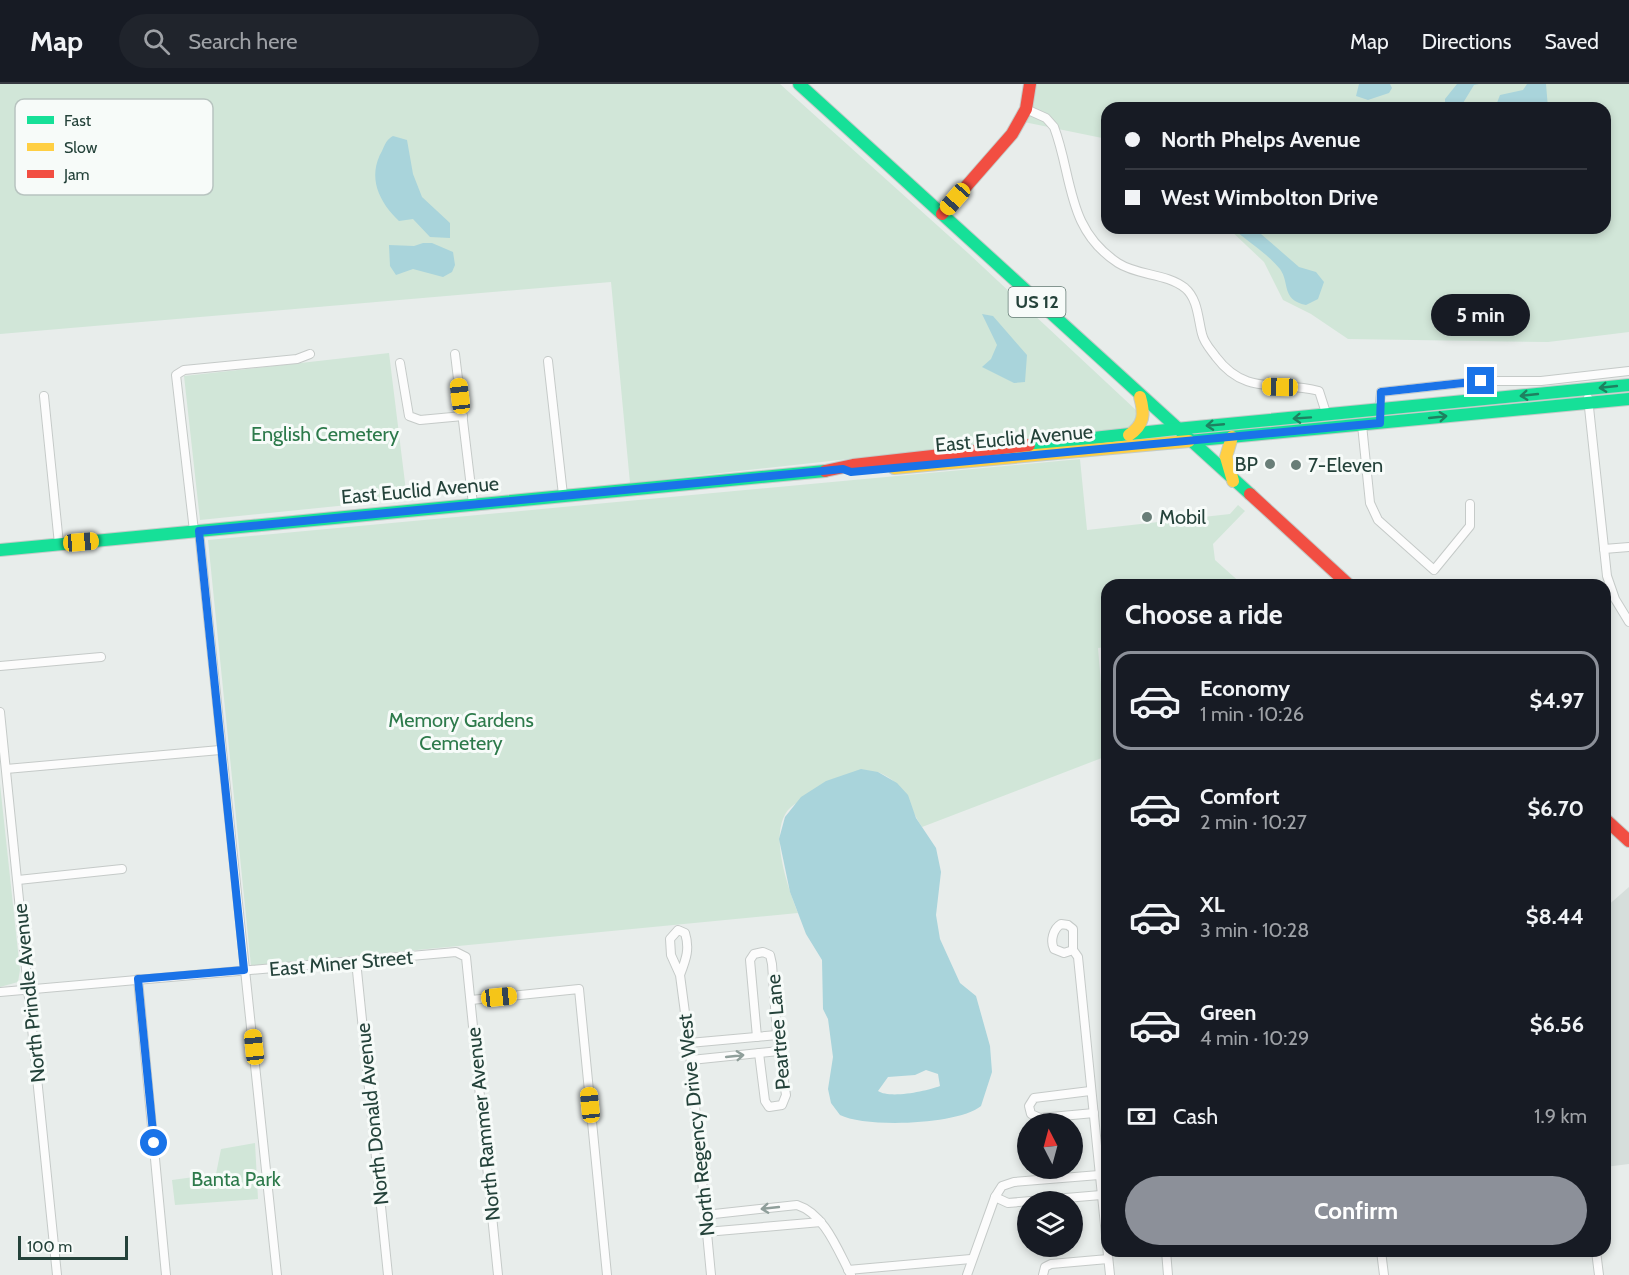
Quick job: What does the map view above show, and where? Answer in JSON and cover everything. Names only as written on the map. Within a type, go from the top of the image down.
[{"type":"main road","name":"US 12","points":[[799,84],[1342,579]]},
{"type":"main road","points":[[942,214],[1012,134],[1026,109],[1030,84]]},
{"type":"main road","points":[[1379,417],[1629,385]]},
{"type":"main road","points":[[1129,435],[1138,430],[1144,417],[1140,397]]},
{"type":"main road","points":[[1379,417],[1589,404],[1629,399]]},
{"type":"main road","name":"East Euclid Avenue","points":[[0,550],[843,469],[853,465],[1176,429],[1327,416],[1379,417]]},
{"type":"main road","name":"East Euclid Avenue","points":[[843,469],[851,472],[1362,425],[1379,417]]},
{"type":"main road","points":[[1232,437],[1226,457],[1233,481]]},
{"type":"main road","points":[[1611,824],[1629,841]]},
{"type":"street","points":[[1026,109],[1046,118],[1054,127],[1076,214],[1098,246],[1130,269],[1173,280],[1187,290],[1197,309],[1204,340],[1223,367],[1238,378],[1257,386],[1304,387],[1319,391],[1327,416]]},
{"type":"street","points":[[277,1275],[196,531],[176,375],[184,370],[297,359],[310,354]]},
{"type":"street","points":[[455,354],[473,504]]},
{"type":"street","points":[[548,361],[563,495]]},
{"type":"street","points":[[400,363],[409,416],[420,420],[463,416]]},
{"type":"street","points":[[1379,417],[1381,392],[1481,381],[1541,381],[1629,371]]},
{"type":"street","points":[[1587,389],[1609,579]]},
{"type":"street","points":[[44,396],[59,544]]},
{"type":"street","points":[[1362,425],[1370,503],[1378,520],[1434,570],[1470,526],[1470,504]]},
{"type":"street","points":[[1604,549],[1629,547]]},
{"type":"street","points":[[1611,590],[1629,622]]},
{"type":"street","points":[[0,666],[101,657]]},
{"type":"street","name":"North Prindle Avenue","points":[[0,712],[57,1275]]},
{"type":"street","points":[[6,769],[220,750]]},
{"type":"street","points":[[18,880],[122,869]]},
{"type":"street","points":[[994,1197],[1008,1203],[1101,1195],[1078,957],[1073,950]]},
{"type":"street","name":"East Miner Street","points":[[0,992],[456,952],[466,957]]},
{"type":"street","name":"Peartree Lane","points":[[757,1037],[750,960],[754,954],[763,952],[770,955],[772,964],[777,1035],[786,1095],[782,1105],[776,1108],[769,1107],[765,1101],[759,1053]]},
{"type":"street","name":"North Rammer Avenue","points":[[466,957],[498,1275]]},
{"type":"street","name":"North Donald Avenue","points":[[356,961],[388,1271]]},
{"type":"street","name":"North Regency Drive West","points":[[680,975],[691,1060],[711,1275]]},
{"type":"street","points":[[138,979],[166,1275]]},
{"type":"street","points":[[471,1000],[579,989],[607,1275]]},
{"type":"street","points":[[689,1043],[777,1035]]},
{"type":"street","points":[[691,1060],[779,1051]]},
{"type":"street","points":[[1090,1091],[1034,1098],[1029,1106],[1031,1114],[1040,1118],[1094,1113]]},
{"type":"street","points":[[967,1275],[994,1197],[1002,1186],[1014,1182],[1099,1175]]},
{"type":"street","points":[[705,1215],[797,1205],[812,1211],[821,1222],[850,1272],[971,1259]]},
{"type":"street","points":[[706,1232],[821,1222]]},
{"type":"street","points":[[1166,1257],[1168,1275]]},
{"type":"street","points":[[1382,1257],[1384,1275]]},
{"type":"street","points":[[1597,1257],[1599,1275]]},
{"type":"street","points":[[1043,1275],[1045,1267],[1051,1264],[1108,1259],[1110,1275]]},
{"type":"shaded area","points":[[1629,887],[1629,1164],[1611,1166],[1611,903]]},
{"type":"green space","points":[[0,84],[780,84],[968,253],[1137,411],[1136,422],[1132,428],[630,483],[611,282],[0,334]]},
{"type":"green space","points":[[1036,84],[1629,84],[1629,332],[1548,342],[1348,339],[1311,314],[1283,300],[1264,262],[1234,234],[1611,234],[1611,102],[1101,102],[1101,138],[1024,122]]},
{"type":"green space","name":"English Cemetery","points":[[389,353],[407,499],[200,520],[184,376]]},
{"type":"green space","name":"Memory Gardens Cemetery","points":[[1080,459],[1087,530],[1230,514],[1238,505],[1245,511],[1213,544],[1215,560],[1236,579],[1101,579],[1101,648],[1098,648],[1101,684],[1101,758],[922,827],[901,789],[888,777],[878,772],[825,790],[795,804],[786,813],[781,826],[780,840],[784,873],[798,913],[251,966],[208,540]]},
{"type":"green space","points":[[0,784],[20,970],[18,982],[0,987]]},
{"type":"green space","name":"Banta Park","points":[[255,1143],[258,1199],[175,1205],[172,1180],[216,1174],[221,1149]]},
{"type":"water","points":[[1359,84],[1390,84],[1392,88],[1389,93],[1368,100],[1356,96]]},
{"type":"water","points":[[1457,84],[1479,84],[1474,85],[1464,102],[1445,102]]},
{"type":"water","points":[[1527,84],[1546,84],[1548,102],[1497,102],[1500,95],[1523,90]]},
{"type":"water","points":[[393,136],[407,140],[413,174],[422,197],[450,223],[450,238],[430,237],[413,219],[399,221],[386,206],[377,189],[376,170],[385,144]]},
{"type":"water","points":[[1240,234],[1261,234],[1299,267],[1316,272],[1324,282],[1318,299],[1306,305],[1293,299],[1289,295],[1280,269]]},
{"type":"water","points":[[432,243],[453,252],[455,265],[452,272],[443,277],[413,269],[396,275],[390,266],[389,245],[414,246]]},
{"type":"water","points":[[982,314],[993,316],[1027,355],[1025,382],[1014,383],[982,367],[991,359],[997,345]]},
{"type":"water","points":[[861,769],[878,772],[897,783],[908,795],[916,818],[936,848],[941,872],[936,915],[940,939],[960,983],[976,996],[990,1046],[992,1072],[981,1106],[969,1112],[933,1121],[869,1122],[840,1115],[831,1103],[828,1089],[833,1057],[828,1019],[823,1009],[822,960],[806,934],[790,892],[779,839],[785,817],[801,797],[826,781]],"holes":[[[926,1070],[938,1074],[940,1086],[934,1088],[899,1094],[878,1091],[888,1077],[915,1075]]]},
{"type":"traffic: fast","points":[[799,84],[1250,494]]},
{"type":"traffic: fast","points":[[1176,429],[1629,385]]},
{"type":"traffic: fast","points":[[1189,441],[1629,399]]},
{"type":"traffic: fast","points":[[1029,445],[1176,429]]},
{"type":"traffic: fast","points":[[0,550],[825,471]]},
{"type":"traffic: slow","points":[[1129,435],[1138,427],[1142,419],[1140,397]]},
{"type":"traffic: slow","points":[[1232,437],[1226,457],[1233,481]]},
{"type":"traffic: slow","points":[[894,468],[1189,441]]},
{"type":"traffic: jam","points":[[942,214],[1012,134],[1026,109],[1030,84]]},
{"type":"traffic: jam","points":[[825,471],[853,465],[1029,445]]},
{"type":"traffic: jam","points":[[1250,494],[1342,579]]},
{"type":"traffic: jam","points":[[1611,824],[1629,841]]},
{"type":"place","name":"BP","points":[[1270,464]]},
{"type":"place","name":"7-Eleven","points":[[1296,465]]},
{"type":"place","name":"Mobil","points":[[1147,517]]},
{"type":"route","points":[[154,1143],[138,979],[244,970],[199,531],[843,469],[851,472],[1380,423],[1378,405],[1381,392],[1481,381]]}]
